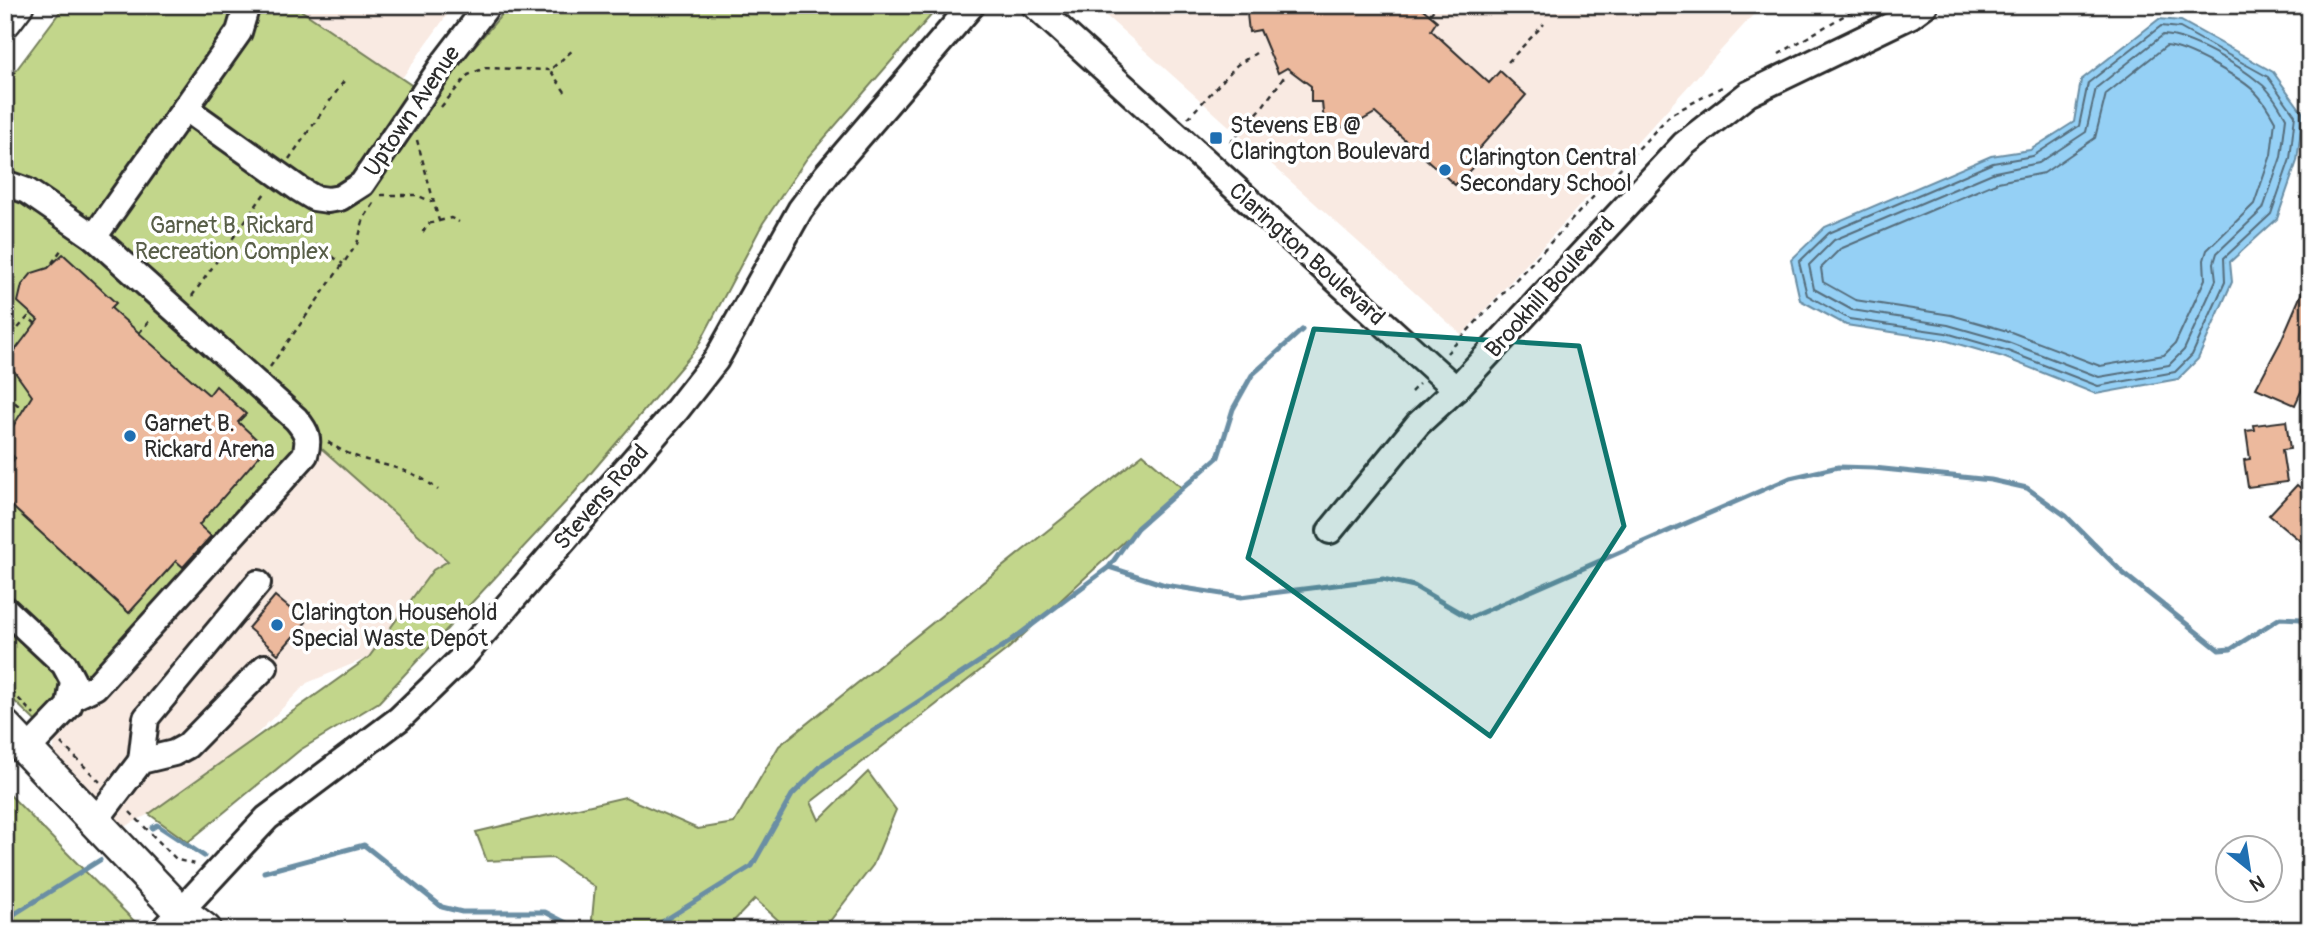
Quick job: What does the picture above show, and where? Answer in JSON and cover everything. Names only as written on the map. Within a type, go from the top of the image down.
[{"type":"main road","points":[[5,21],[17,5]]},
{"type":"main road","points":[[5,727],[27,750],[110,813],[172,920],[205,930]]},
{"type":"street","points":[[93,237],[239,32],[247,5]]},
{"type":"street","name":"Uptown Avenue","points":[[371,190],[446,60],[488,5]]},
{"type":"street","name":"Stevens Road","points":[[172,920],[267,818],[400,719],[462,658],[708,370],[800,210],[827,174],[972,5]]},
{"type":"street","name":"Clarington Boulevard","points":[[1034,5],[1456,389]]},
{"type":"street","name":"Brookhill Boulevard","points":[[1330,531],[1418,424],[1456,389],[1684,144],[1748,94],[1910,16],[1925,5]]},
{"type":"street","points":[[185,108],[314,198],[340,198],[371,190]]},
{"type":"street","points":[[5,183],[27,191],[93,237],[235,361],[306,431],[309,443],[304,455],[94,687],[72,698]]},
{"type":"street","points":[[110,813],[141,761],[146,718],[230,621],[235,610],[258,583]]},
{"type":"street","points":[[5,609],[69,670],[73,681],[72,698],[64,712],[27,750]]},
{"type":"street","points":[[141,761],[174,753],[187,746],[265,667]]},
{"type":"path","points":[[1423,5],[1431,13],[1438,5]]},
{"type":"path","points":[[1508,62],[1544,24]]},
{"type":"path","points":[[438,111],[475,71],[485,68],[550,70],[574,50]]},
{"type":"path","points":[[1174,133],[1237,65],[1256,53]]},
{"type":"path","points":[[550,70],[565,92]]},
{"type":"path","points":[[1230,143],[1260,110],[1284,77]]},
{"type":"path","points":[[284,166],[344,81]]},
{"type":"path","points":[[410,151],[423,131]]},
{"type":"path","points":[[417,140],[439,221]]},
{"type":"path","points":[[184,307],[273,181]]},
{"type":"path","points":[[371,190],[387,184]]},
{"type":"path","points":[[371,190],[416,195],[433,202]]},
{"type":"path","points":[[264,375],[357,244],[371,190]]},
{"type":"path","points":[[422,233],[428,224],[451,218],[459,222]]},
{"type":"path","points":[[316,245],[343,264]]},
{"type":"path","points":[[52,263],[61,250]]},
{"type":"path","points":[[5,343],[29,317],[38,326]]},
{"type":"path","points":[[139,333],[150,320]]},
{"type":"path","points":[[5,401],[14,402],[23,409]]},
{"type":"path","points":[[306,431],[354,458],[417,474],[439,490]]},
{"type":"path","points":[[5,460],[11,454]]},
{"type":"path","points":[[5,503],[11,506]]},
{"type":"path","points":[[5,684],[38,718]]},
{"type":"path","points":[[58,740],[100,782]]},
{"type":"path","points":[[110,813],[177,860],[196,864]]},
{"type":"highlighted area","points":[[1314,329],[1579,346],[1624,526],[1490,736],[1248,558]]},
{"type":"shaded area","points":[[293,5],[454,5],[402,78]]},
{"type":"shaded area","name":"Clarington Central Secondary School","points":[[1094,5],[1762,5],[1462,335]]},
{"type":"shaded area","points":[[322,448],[449,561],[433,570],[369,657],[307,683],[244,747],[149,814],[124,827],[53,756],[55,740]]},
{"type":"green space","name":"Garnet B. Rickard Recreation Complex","points":[[65,5],[293,5],[435,101],[465,57],[510,5],[940,5],[807,158],[763,223],[697,348],[574,493],[379,702],[300,750],[188,842],[149,814],[369,657],[433,570],[448,561],[321,448],[55,740],[5,692],[5,85]]},
{"type":"green space","points":[[1143,454],[1182,488],[1009,648],[811,802],[819,820],[868,772],[896,810],[873,865],[823,930],[789,930],[755,899],[725,930],[591,930],[595,887],[553,858],[487,861],[476,832],[625,797],[698,829],[734,823],[779,746]]},
{"type":"green space","points":[[5,790],[143,930],[5,930]]},
{"type":"water","points":[[2159,19],[2181,21],[2273,72],[2303,113],[2297,161],[2277,219],[2230,262],[2232,282],[2198,359],[2178,379],[2096,394],[2003,357],[1944,340],[1846,325],[1800,300],[1791,260],[1825,227],[1991,156],[2030,150],[2074,122],[2081,80]]},
{"type":"building","points":[[1246,5],[1418,5],[1437,21],[1431,30],[1489,83],[1500,71],[1526,95],[1469,160],[1474,166],[1455,185],[1375,113],[1359,122],[1325,133],[1322,102],[1311,102],[1311,86],[1287,68],[1278,73],[1260,30],[1249,32]]},
{"type":"building","name":"Garnet B. Rickard Arena","points":[[63,254],[116,303],[111,308],[209,395],[216,386],[246,414],[238,422],[266,448],[199,525],[211,536],[183,567],[176,561],[129,613],[5,500],[5,470],[15,458],[5,448],[5,439],[32,396],[7,361],[38,320],[18,302],[22,285],[32,273],[48,268]]},
{"type":"building","points":[[2310,274],[2310,372],[2295,405],[2256,388],[2280,343]]},
{"type":"building","points":[[2286,421],[2290,449],[2282,450],[2287,482],[2248,487],[2244,460],[2250,459],[2246,431],[2255,430],[2254,425]]},
{"type":"building","points":[[2297,485],[2310,496],[2310,549],[2269,515]]},
{"type":"building","name":"Clarington Household Special Waste Depot","points":[[275,596],[306,622],[278,654],[248,628]]},
{"type":"waterway","points":[[649,930],[752,866],[792,795],[824,763],[1008,643],[1109,567],[1137,528],[1218,457],[1233,409],[1252,375],[1302,330]]},
{"type":"waterway","points":[[1109,567],[1165,585],[1241,597],[1383,579],[1414,586],[1469,618],[1790,478],[1838,467],[1874,468],[1991,480],[2027,488],[2066,516],[2123,573],[2219,650],[2231,649],[2280,618],[2301,619],[2310,632]]},
{"type":"waterway","points":[[152,828],[157,825],[204,856]]},
{"type":"waterway","points":[[264,872],[364,845],[442,907],[462,912],[545,912],[580,930]]},
{"type":"waterway","points":[[5,920],[100,860]]},
{"type":"place","name":"Stevens EB @ Clarington Boulevard","points":[[1216,138]]},
{"type":"place","name":"Clarington Central Secondary School","points":[[1445,170]]},
{"type":"place","name":"Garnet B. Rickard Arena","points":[[130,436]]},
{"type":"place","name":"Clarington Household Special Waste Depot","points":[[277,625]]}]
